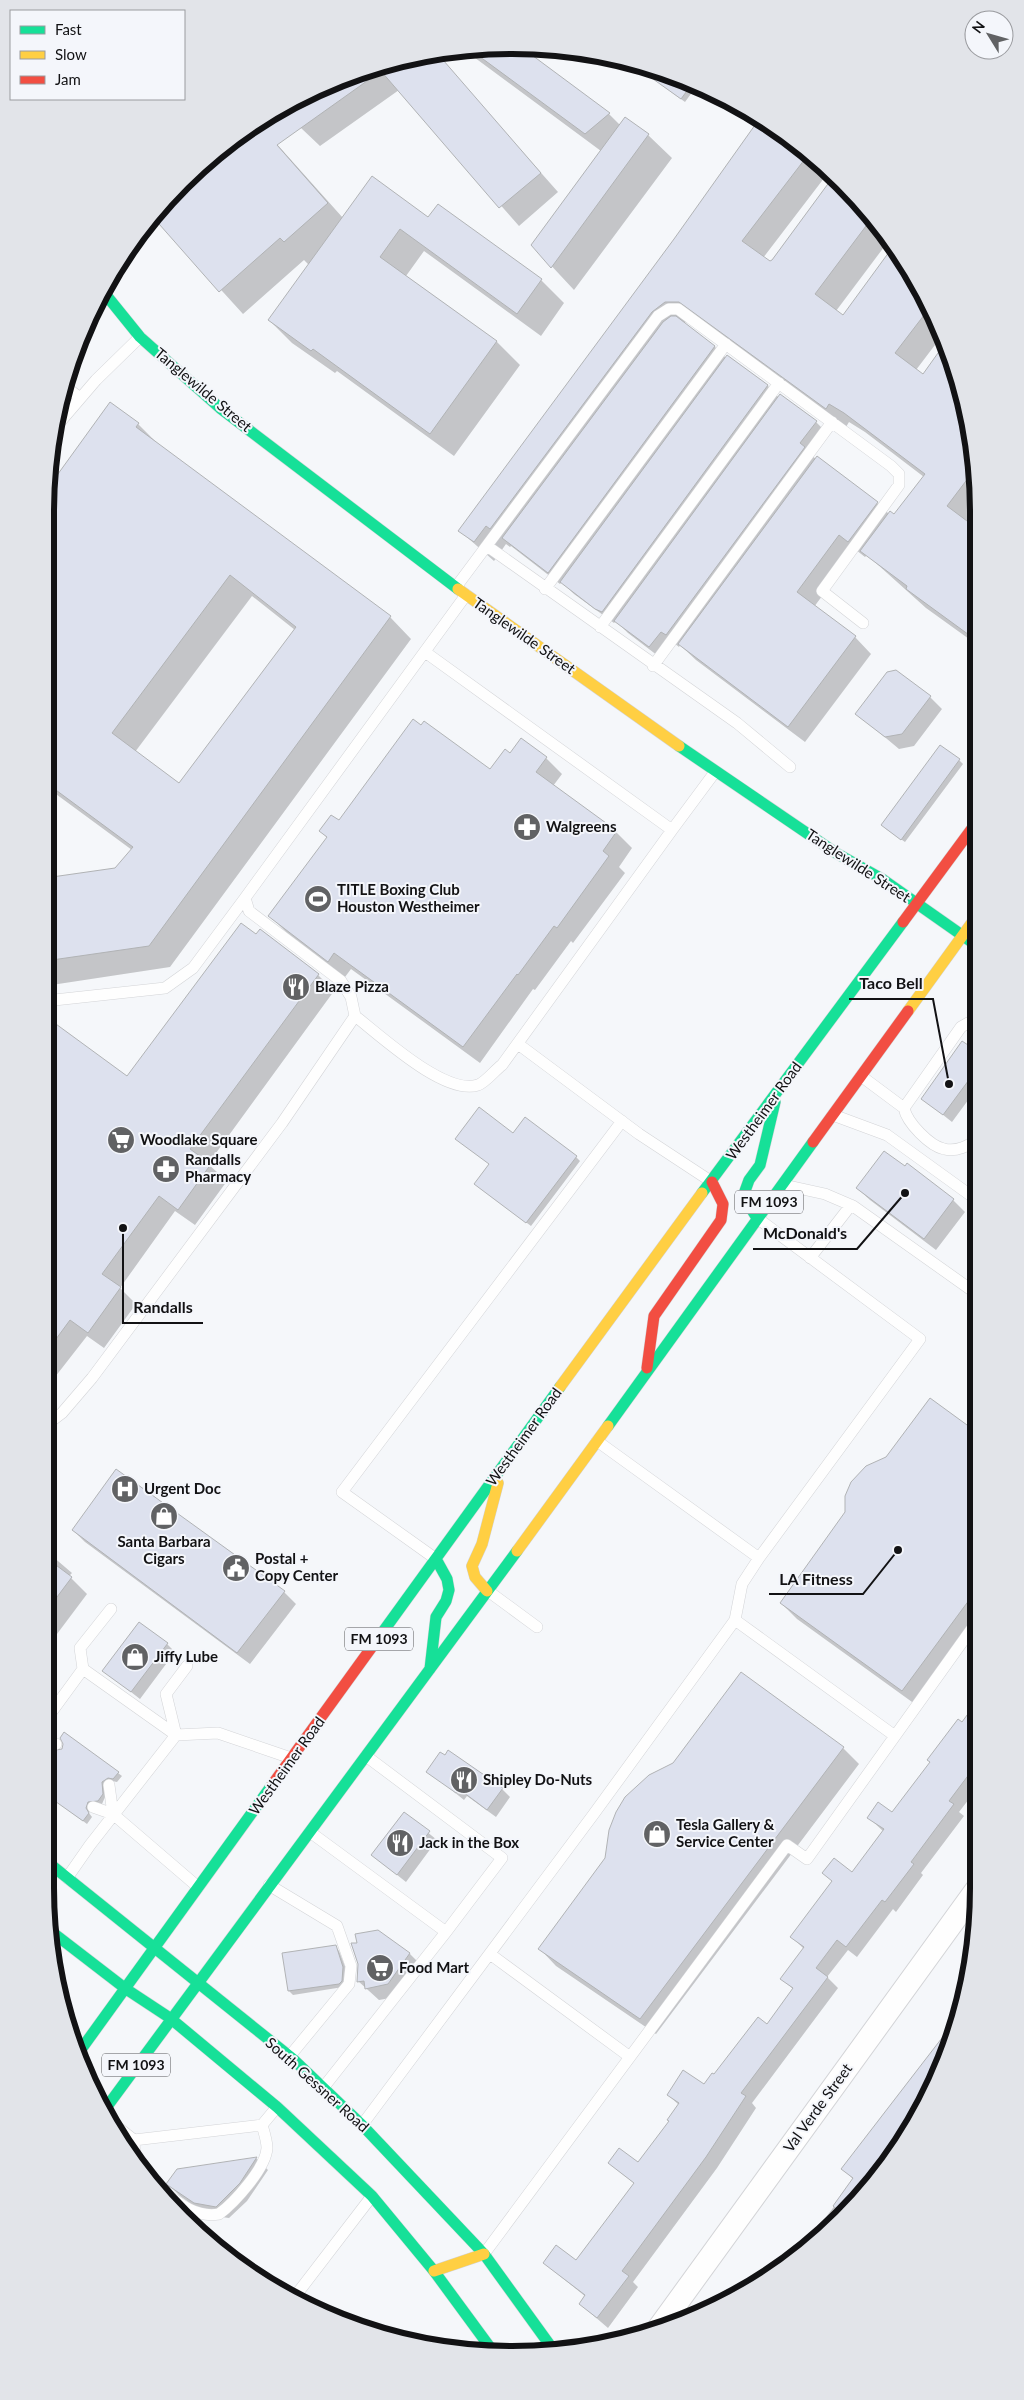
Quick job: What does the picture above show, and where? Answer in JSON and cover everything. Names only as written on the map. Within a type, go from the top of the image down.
[{"type":"main road","name":"Tanglewilde Street","points":[[108,297],[140,337],[220,408],[456,588],[715,772],[836,853],[882,879],[970,941]]},
{"type":"main road","name":"Westheimer Road","points":[[83,2047],[200,1888],[598,1334],[970,831]]},
{"type":"main road","name":"FM 1093","points":[[108,2105],[170,2018],[429,1673],[970,926]]},
{"type":"main road","points":[[757,1218],[747,1202],[745,1192],[749,1180],[760,1166],[778,1091]]},
{"type":"main road","points":[[647,1370],[654,1316],[721,1220],[724,1211],[724,1201],[712,1182]]},
{"type":"main road","points":[[487,1591],[475,1577],[472,1566],[482,1544],[502,1467]]},
{"type":"main road","points":[[429,1673],[436,1617],[446,1601],[449,1590],[447,1579],[436,1559]]},
{"type":"main road","name":"South Gessner Road","points":[[54,1867],[289,2057],[362,2125],[484,2254],[549,2344]]},
{"type":"main road","points":[[57,1936],[126,1989],[170,2018],[277,2108],[372,2196],[434,2271],[488,2345]]},
{"type":"main road","points":[[434,2271],[484,2254]]},
{"type":"street","name":"Val Verde Street","points":[[666,2319],[970,1899]]},
{"type":"lane","points":[[456,588],[658,316],[669,309],[678,309],[891,466],[899,474],[899,485],[822,591],[863,623]]},
{"type":"lane","points":[[64,417],[80,398],[140,337]]},
{"type":"lane","points":[[545,589],[726,344]]},
{"type":"lane","points":[[600,627],[779,383]]},
{"type":"lane","points":[[70,390],[80,398]]},
{"type":"lane","points":[[653,666],[832,422]]},
{"type":"lane","points":[[487,546],[653,666],[737,723],[790,767]]},
{"type":"lane","points":[[54,1000],[164,988],[193,968],[466,595]]},
{"type":"lane","points":[[425,652],[672,830]]},
{"type":"lane","points":[[355,1016],[436,1076],[459,1085],[478,1085],[502,1065],[518,1044],[715,772]]},
{"type":"lane","points":[[54,1419],[62,1413],[92,1378],[282,1123],[355,1016],[352,997],[341,981],[250,911],[245,898]]},
{"type":"lane","points":[[904,1108],[961,1027],[970,1023]]},
{"type":"lane","points":[[518,1044],[622,1121],[712,1182]]},
{"type":"lane","points":[[861,1076],[904,1108],[906,1117],[913,1128],[943,1149],[957,1149],[970,1145]]},
{"type":"lane","points":[[833,1115],[887,1135],[970,1195]]},
{"type":"lane","points":[[436,1559],[342,1492],[622,1121]]},
{"type":"lane","points":[[782,1184],[825,1194],[851,1205],[970,1289]]},
{"type":"lane","points":[[810,1258],[851,1205]]},
{"type":"lane","points":[[362,2125],[735,1620],[742,1584],[920,1339],[757,1218]]},
{"type":"lane","points":[[596,1440],[760,1558]]},
{"type":"lane","points":[[487,1591],[537,1627]]},
{"type":"lane","points":[[54,1709],[83,1669],[80,1648],[111,1609]]},
{"type":"lane","points":[[735,1620],[895,1736]]},
{"type":"lane","points":[[484,2254],[787,1845],[807,1859],[970,1631]]},
{"type":"lane","points":[[176,1735],[166,1694],[187,1666]]},
{"type":"lane","points":[[83,1669],[176,1735],[218,1733],[292,1758]]},
{"type":"lane","points":[[67,1878],[176,1735]]},
{"type":"lane","points":[[323,2088],[502,1858],[366,1756]]},
{"type":"lane","points":[[109,1785],[114,1814]]},
{"type":"lane","points":[[93,1807],[114,1814],[200,1888]]},
{"type":"lane","points":[[310,1832],[446,1932]]},
{"type":"lane","points":[[269,1885],[337,1926],[351,1966],[349,1984],[289,2057]]},
{"type":"lane","points":[[490,1954],[630,2057]]},
{"type":"lane","points":[[125,2133],[134,2140],[262,2125],[277,2108]]},
{"type":"lane","points":[[180,2203],[199,2215],[219,2214],[239,2195],[264,2161],[267,2148],[262,2125]]},
{"type":"lane","points":[[134,2140],[134,2148]]},
{"type":"lane","points":[[298,2293],[372,2196]]},
{"type":"building","points":[[478,55],[531,55],[610,113],[585,134]]},
{"type":"building","points":[[443,60],[541,173],[499,208],[382,72]]},
{"type":"building","points":[[376,74],[277,145],[328,203],[284,242],[280,238],[219,292],[157,222],[210,167],[257,131],[309,101]]},
{"type":"building","points":[[646,74],[688,89],[681,99]]},
{"type":"building","points":[[625,117],[649,134],[551,268],[531,245]]},
{"type":"building","points":[[755,125],[778,141],[779,140],[805,159],[742,241],[770,261],[772,260],[829,182],[868,223],[815,294],[843,315],[889,252],[925,314],[895,353],[923,374],[940,350],[955,393],[966,452],[969,478],[947,506],[970,523],[970,636],[906,589],[907,586],[860,551],[890,511],[894,514],[925,474],[844,413],[829,404],[826,409],[679,302],[665,302],[652,312],[490,529],[486,526],[474,542],[458,531],[674,239]]},
{"type":"building","points":[[372,176],[428,217],[438,204],[542,279],[517,314],[400,229],[380,257],[497,341],[430,434],[313,349],[311,351],[268,320]]},
{"type":"building","points":[[671,316],[676,316],[715,346],[548,573],[502,538],[663,322]]},
{"type":"building","points":[[727,355],[768,385],[602,612],[595,609],[560,582]]},
{"type":"building","points":[[780,394],[817,421],[800,443],[805,447],[666,635],[661,632],[649,647],[614,621]]},
{"type":"building","points":[[110,402],[139,423],[136,427],[391,616],[149,946],[54,960],[54,877],[115,868],[133,847],[54,789],[55,477]],"holes":[[[230,575],[296,627],[179,783],[112,733]]]},
{"type":"building","points":[[817,456],[878,502],[848,542],[839,535],[797,592],[856,636],[788,727],[678,644]]},
{"type":"building","points":[[896,670],[931,696],[902,734],[885,737],[855,714],[887,672]]},
{"type":"building","points":[[413,719],[421,725],[424,721],[490,769],[505,749],[510,753],[521,738],[547,757],[536,772],[617,831],[603,851],[609,856],[557,928],[554,926],[463,1047],[334,953],[328,962],[268,916],[327,837],[319,831],[331,815],[339,820]]},
{"type":"building","points":[[940,745],[960,759],[901,840],[881,825]]},
{"type":"building","name":"Woodlake Square","points":[[241,923],[256,934],[260,929],[319,974],[190,1149],[211,1164],[178,1210],[159,1196],[102,1274],[121,1287],[88,1333],[70,1320],[54,1342],[54,1023],[127,1076]]},
{"type":"building","points":[[962,1041],[970,1046],[970,1078],[943,1115],[921,1099]]},
{"type":"building","points":[[479,1107],[513,1133],[525,1117],[577,1156],[526,1223],[474,1184],[489,1164],[455,1139]]},
{"type":"building","points":[[884,1151],[905,1166],[907,1163],[954,1199],[924,1239],[856,1188]]},
{"type":"building","points":[[930,1398],[970,1427],[970,1599],[902,1691],[780,1603],[845,1512],[845,1496],[851,1482],[866,1466],[886,1457]]},
{"type":"building","points":[[116,1469],[285,1591],[237,1653],[72,1530]]},
{"type":"building","points":[[54,1564],[72,1577],[54,1601]]},
{"type":"building","name":"Jiffy Lube","points":[[139,1622],[168,1643],[131,1692],[102,1671]]},
{"type":"building","points":[[741,1672],[844,1747],[640,2019],[538,1949],[605,1858],[609,1830],[616,1812],[625,1797],[649,1775],[673,1763]]},
{"type":"building","points":[[970,1711],[970,1773],[949,1801],[954,1804],[911,1862],[914,1864],[885,1902],[882,1900],[846,1947],[837,1940],[816,1968],[828,1977],[741,2093],[746,2096],[706,2157],[622,2271],[629,2276],[597,2318],[579,2304],[585,2295],[543,2263],[556,2245],[576,2260],[634,2183],[608,2163],[619,2148],[638,2162],[669,2121],[667,2120],[679,2103],[667,2095],[683,2070],[704,2084],[712,2073],[714,2074],[758,2017],[767,2024],[793,1988],[780,1979],[804,1947],[790,1937],[832,1881],[822,1873],[834,1858],[852,1872],[884,1829],[867,1818],[878,1802],[892,1812],[930,1762],[927,1760],[958,1719],[962,1722]]},
{"type":"building","points":[[64,1732],[119,1772],[113,1779],[108,1778],[102,1782],[103,1794],[98,1801],[88,1802],[86,1808],[89,1813],[83,1821],[54,1800],[54,1750],[62,1749],[63,1744],[60,1738]]},
{"type":"building","name":"Shipley Do-Nuts","points":[[448,1750],[503,1788],[487,1810],[459,1789],[456,1793],[426,1772],[440,1752],[445,1755]]},
{"type":"building","name":"Jack in the Box","points":[[404,1812],[430,1831],[397,1875],[371,1855]]},
{"type":"building","name":"Food Mart","points":[[378,1930],[410,1953],[388,1984],[365,1989],[364,1981],[357,1982],[358,1964],[351,1943],[357,1943],[355,1934]]},
{"type":"building","points":[[336,1945],[343,1967],[342,1981],[339,1984],[288,1991],[282,1953]]},
{"type":"building","points":[[946,2035],[923,2091],[893,2143],[876,2167],[838,2210],[833,2206],[853,2178],[841,2169]]},
{"type":"building","points":[[257,2157],[240,2183],[216,2207],[194,2203],[166,2184],[177,2169]]},
{"type":"traffic: fast","points":[[108,297],[140,337],[220,408],[458,589]]},
{"type":"traffic: fast","points":[[679,746],[836,853],[882,879],[970,941]]},
{"type":"traffic: fast","points":[[702,1193],[903,922]]},
{"type":"traffic: fast","points":[[757,1218],[747,1202],[745,1191],[749,1180],[760,1165],[775,1102]]},
{"type":"traffic: fast","points":[[608,1426],[813,1142]]},
{"type":"traffic: fast","points":[[382,1633],[560,1387]]},
{"type":"traffic: fast","points":[[108,2105],[517,1551]]},
{"type":"traffic: fast","points":[[430,1669],[436,1617],[446,1601],[449,1590],[447,1579],[436,1559]]},
{"type":"traffic: fast","points":[[83,2047],[272,1785]]},
{"type":"traffic: fast","points":[[54,1867],[293,2059],[362,2125],[484,2254],[549,2344]]},
{"type":"traffic: fast","points":[[57,1936],[126,1989],[170,2018],[277,2107],[372,2196],[434,2271],[488,2345]]},
{"type":"traffic: slow","points":[[458,589],[679,746]]},
{"type":"traffic: slow","points":[[908,1011],[970,925]]},
{"type":"traffic: slow","points":[[560,1387],[702,1193]]},
{"type":"traffic: slow","points":[[517,1551],[608,1426]]},
{"type":"traffic: slow","points":[[487,1591],[475,1577],[472,1566],[482,1544],[498,1483]]},
{"type":"traffic: slow","points":[[434,2271],[484,2254]]},
{"type":"traffic: jam","points":[[903,922],[970,831]]},
{"type":"traffic: jam","points":[[813,1142],[908,1011]]},
{"type":"traffic: jam","points":[[647,1368],[654,1316],[721,1220],[723,1204],[712,1182]]},
{"type":"traffic: jam","points":[[272,1785],[382,1633]]},
{"type":"place","name":"Walgreens","points":[[527,827]]},
{"type":"place","name":"TITLE Boxing Club Houston Westheimer","points":[[318,899]]},
{"type":"place","name":"Blaze Pizza","points":[[296,987]]},
{"type":"place","name":"Taco Bell","points":[[949,1084]]},
{"type":"place","name":"Woodlake Square","points":[[121,1140]]},
{"type":"place","name":"Randalls Pharmacy","points":[[166,1169]]},
{"type":"place","name":"McDonald's","points":[[905,1193]]},
{"type":"place","name":"Randalls","points":[[123,1228]]},
{"type":"place","name":"Urgent Doc","points":[[125,1489]]},
{"type":"place","name":"Santa Barbara Cigars","points":[[164,1516]]},
{"type":"place","name":"LA Fitness","points":[[898,1550]]},
{"type":"place","name":"Postal + Copy Center","points":[[236,1568]]},
{"type":"place","name":"Jiffy Lube","points":[[135,1657]]},
{"type":"place","name":"Shipley Do-Nuts","points":[[464,1780]]},
{"type":"place","name":"Tesla Gallery & Service Center","points":[[657,1834]]},
{"type":"place","name":"Jack in the Box","points":[[400,1843]]},
{"type":"place","name":"Food Mart","points":[[380,1968]]}]
